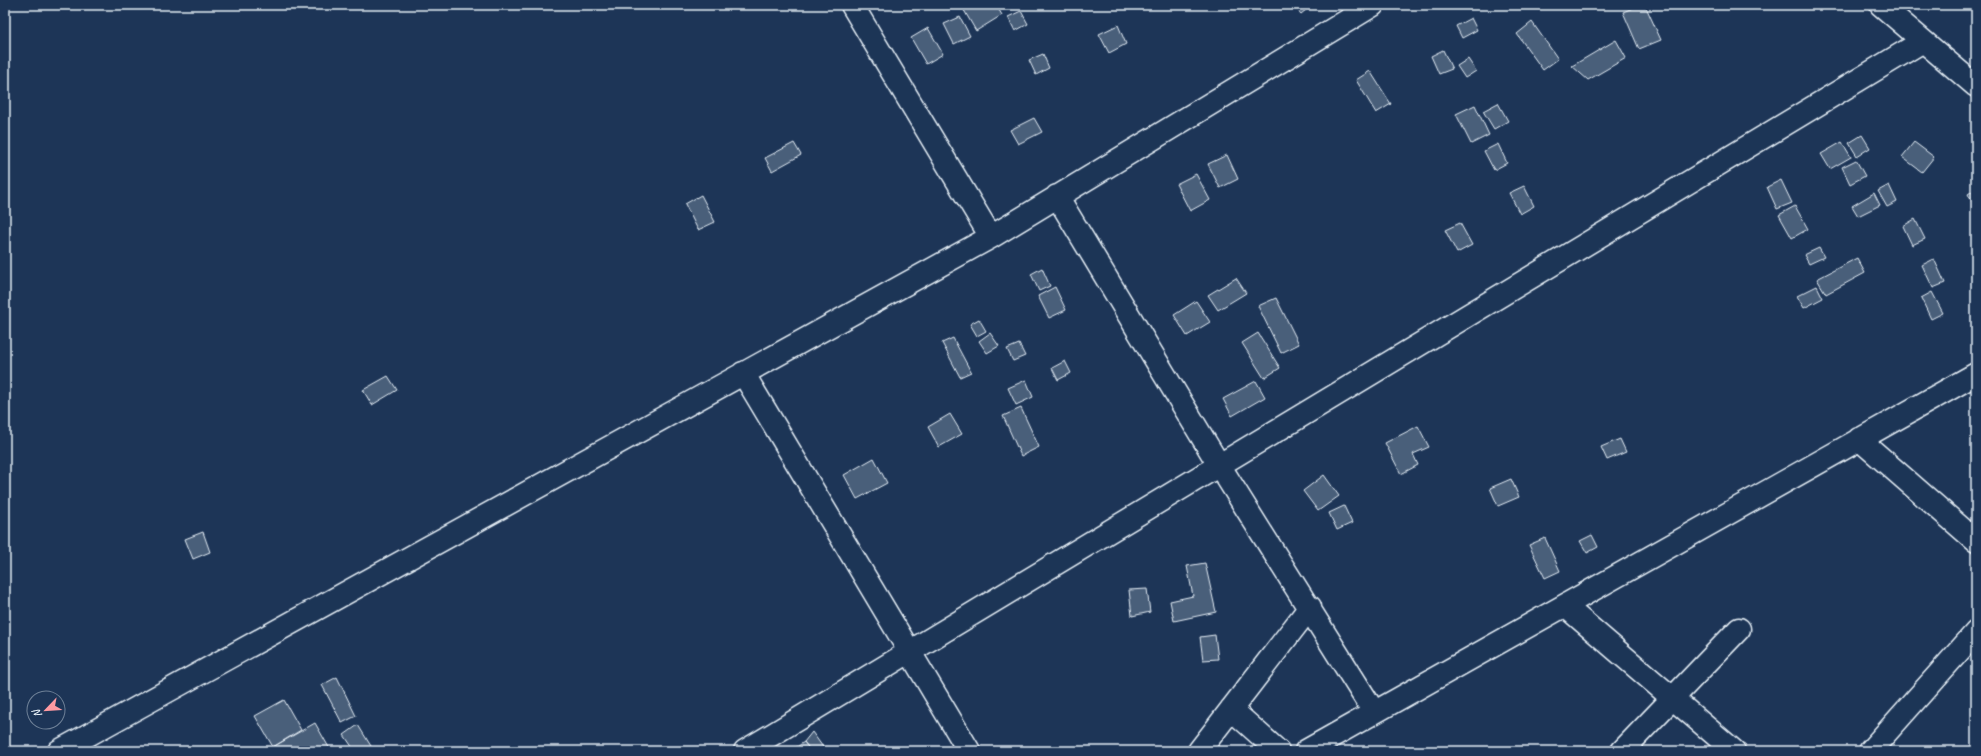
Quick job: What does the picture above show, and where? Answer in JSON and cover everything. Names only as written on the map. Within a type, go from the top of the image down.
[{"type":"street","points":[[852,5],[990,237]]},
{"type":"street","points":[[59,751],[990,237],[1373,5]]},
{"type":"street","points":[[1881,5],[1976,86]]},
{"type":"street","points":[[745,751],[1923,41]]},
{"type":"street","points":[[1057,196],[1219,465],[1310,607],[1374,712]]},
{"type":"street","points":[[744,373],[969,751]]},
{"type":"street","points":[[1306,751],[1976,374]]},
{"type":"street","points":[[1859,440],[1976,541]]},
{"type":"street","points":[[1565,606],[1734,751]]},
{"type":"street","points":[[1199,751],[1310,607]]},
{"type":"street","points":[[1622,751],[1739,629]]},
{"type":"street","points":[[1870,751],[1976,632]]},
{"type":"street","points":[[1232,709],[1278,751]]},
{"type":"building","points":[[961,5],[996,5],[1002,15],[976,31]]},
{"type":"building","points":[[1293,5],[1312,5],[1301,14]]},
{"type":"building","points":[[1640,5],[1645,5],[1661,40],[1639,49],[1623,12]]},
{"type":"building","points":[[1021,11],[1028,24],[1015,31],[1008,17]]},
{"type":"building","points":[[960,17],[970,36],[954,44],[944,24]]},
{"type":"building","points":[[1471,18],[1477,30],[1462,38],[1456,26]]},
{"type":"building","points":[[1532,22],[1558,59],[1543,70],[1517,34]]},
{"type":"building","points":[[1118,25],[1126,44],[1109,53],[1099,34]]},
{"type":"building","points":[[928,28],[943,54],[926,64],[911,38]]},
{"type":"building","points":[[1616,40],[1626,58],[1588,80],[1572,66]]},
{"type":"building","points":[[1443,50],[1452,69],[1439,74],[1431,56]]},
{"type":"building","points":[[1043,54],[1049,68],[1036,75],[1029,60]]},
{"type":"building","points":[[1468,59],[1476,71],[1465,78],[1457,66]]},
{"type":"building","points":[[1370,71],[1391,104],[1376,113],[1356,80]]},
{"type":"building","points":[[1498,103],[1508,121],[1494,129],[1483,111]]},
{"type":"building","points":[[1475,105],[1489,135],[1471,144],[1456,114]]},
{"type":"building","points":[[1034,118],[1042,132],[1018,144],[1010,130]]},
{"type":"building","points":[[1862,135],[1870,148],[1857,156],[1849,143]]},
{"type":"building","points":[[1842,142],[1851,157],[1830,169],[1821,154]]},
{"type":"building","points":[[1914,142],[1934,157],[1922,172],[1902,157]]},
{"type":"building","points":[[794,143],[801,155],[772,171],[765,158]]},
{"type":"building","points":[[1498,144],[1507,163],[1494,170],[1484,151]]},
{"type":"building","points":[[1227,155],[1238,179],[1220,188],[1208,164]]},
{"type":"building","points":[[1856,160],[1865,176],[1850,184],[1842,167]]},
{"type":"building","points":[[1196,174],[1210,200],[1190,211],[1176,184]]},
{"type":"building","points":[[1781,180],[1792,203],[1777,209],[1767,187]]},
{"type":"building","points":[[1889,185],[1897,202],[1887,207],[1878,191]]},
{"type":"building","points":[[1524,186],[1534,206],[1520,214],[1509,193]]},
{"type":"building","points":[[1976,189],[1976,209],[1968,194]]},
{"type":"building","points":[[1874,193],[1880,205],[1858,216],[1852,206]]},
{"type":"building","points":[[701,195],[715,222],[698,230],[685,204]]},
{"type":"building","points":[[1795,206],[1808,229],[1792,238],[1779,215]]},
{"type":"building","points":[[1915,219],[1925,239],[1912,245],[1903,226]]},
{"type":"building","points":[[1460,223],[1472,245],[1457,253],[1445,230]]},
{"type":"building","points":[[1819,248],[1824,257],[1809,264],[1804,255]]},
{"type":"building","points":[[1857,258],[1865,273],[1826,294],[1817,279]]},
{"type":"building","points":[[1934,259],[1945,283],[1933,288],[1922,265]]},
{"type":"building","points":[[1042,268],[1050,286],[1039,291],[1031,274]]},
{"type":"building","points":[[1236,278],[1246,293],[1218,310],[1208,295]]},
{"type":"building","points":[[1817,286],[1823,298],[1804,308],[1797,296]]},
{"type":"building","points":[[1055,287],[1066,310],[1049,318],[1038,296]]},
{"type":"building","points":[[1932,292],[1943,313],[1931,319],[1921,298]]},
{"type":"building","points":[[1276,298],[1299,344],[1281,353],[1258,306]]},
{"type":"building","points":[[1196,301],[1210,322],[1187,336],[1174,315]]},
{"type":"building","points":[[979,319],[986,331],[977,336],[970,324]]},
{"type":"building","points":[[990,333],[999,346],[987,353],[979,341]]},
{"type":"building","points":[[1258,333],[1280,368],[1264,378],[1242,343]]},
{"type":"building","points":[[953,338],[971,372],[960,377],[942,343]]},
{"type":"building","points":[[1019,344],[1025,356],[1013,361],[1007,349]]},
{"type":"building","points":[[1065,361],[1071,373],[1058,380],[1052,368]]},
{"type":"building","points":[[388,376],[397,390],[372,405],[363,390]]},
{"type":"building","points":[[1026,380],[1033,397],[1016,405],[1008,388]]},
{"type":"building","points":[[1256,381],[1265,397],[1232,416],[1223,399]]},
{"type":"building","points":[[1021,408],[1039,447],[1021,456],[1003,416]]},
{"type":"building","points":[[950,414],[962,434],[939,447],[928,427]]},
{"type":"building","points":[[1418,426],[1429,447],[1413,454],[1418,465],[1401,474],[1385,443]]},
{"type":"building","points":[[1620,439],[1626,452],[1607,460],[1601,447]]},
{"type":"building","points":[[874,458],[887,483],[857,499],[844,475]]},
{"type":"building","points":[[1324,475],[1339,496],[1318,511],[1303,491]]},
{"type":"building","points":[[1511,479],[1519,497],[1498,506],[1490,488]]},
{"type":"building","points":[[1344,506],[1352,523],[1337,530],[1329,513]]},
{"type":"building","points":[[203,532],[210,552],[193,559],[185,539]]},
{"type":"building","points":[[1592,535],[1598,547],[1587,553],[1580,541]]},
{"type":"building","points":[[1545,538],[1560,571],[1545,578],[1529,545]]},
{"type":"building","points":[[1205,563],[1216,612],[1174,621],[1170,601],[1193,596],[1187,566]]},
{"type":"building","points":[[1147,589],[1150,612],[1132,616],[1129,590]]},
{"type":"building","points":[[1215,635],[1218,659],[1203,660],[1200,637]]},
{"type":"building","points":[[337,677],[356,716],[342,723],[322,685]]},
{"type":"building","points":[[284,700],[301,730],[273,747],[255,716]]},
{"type":"building","points":[[315,723],[331,751],[275,751],[273,747]]},
{"type":"building","points":[[358,725],[374,751],[355,751],[344,735]]},
{"type":"building","points":[[812,732],[825,750],[811,751],[804,742]]},
{"type":"building","points":[[804,742],[811,751],[791,751]]}]
